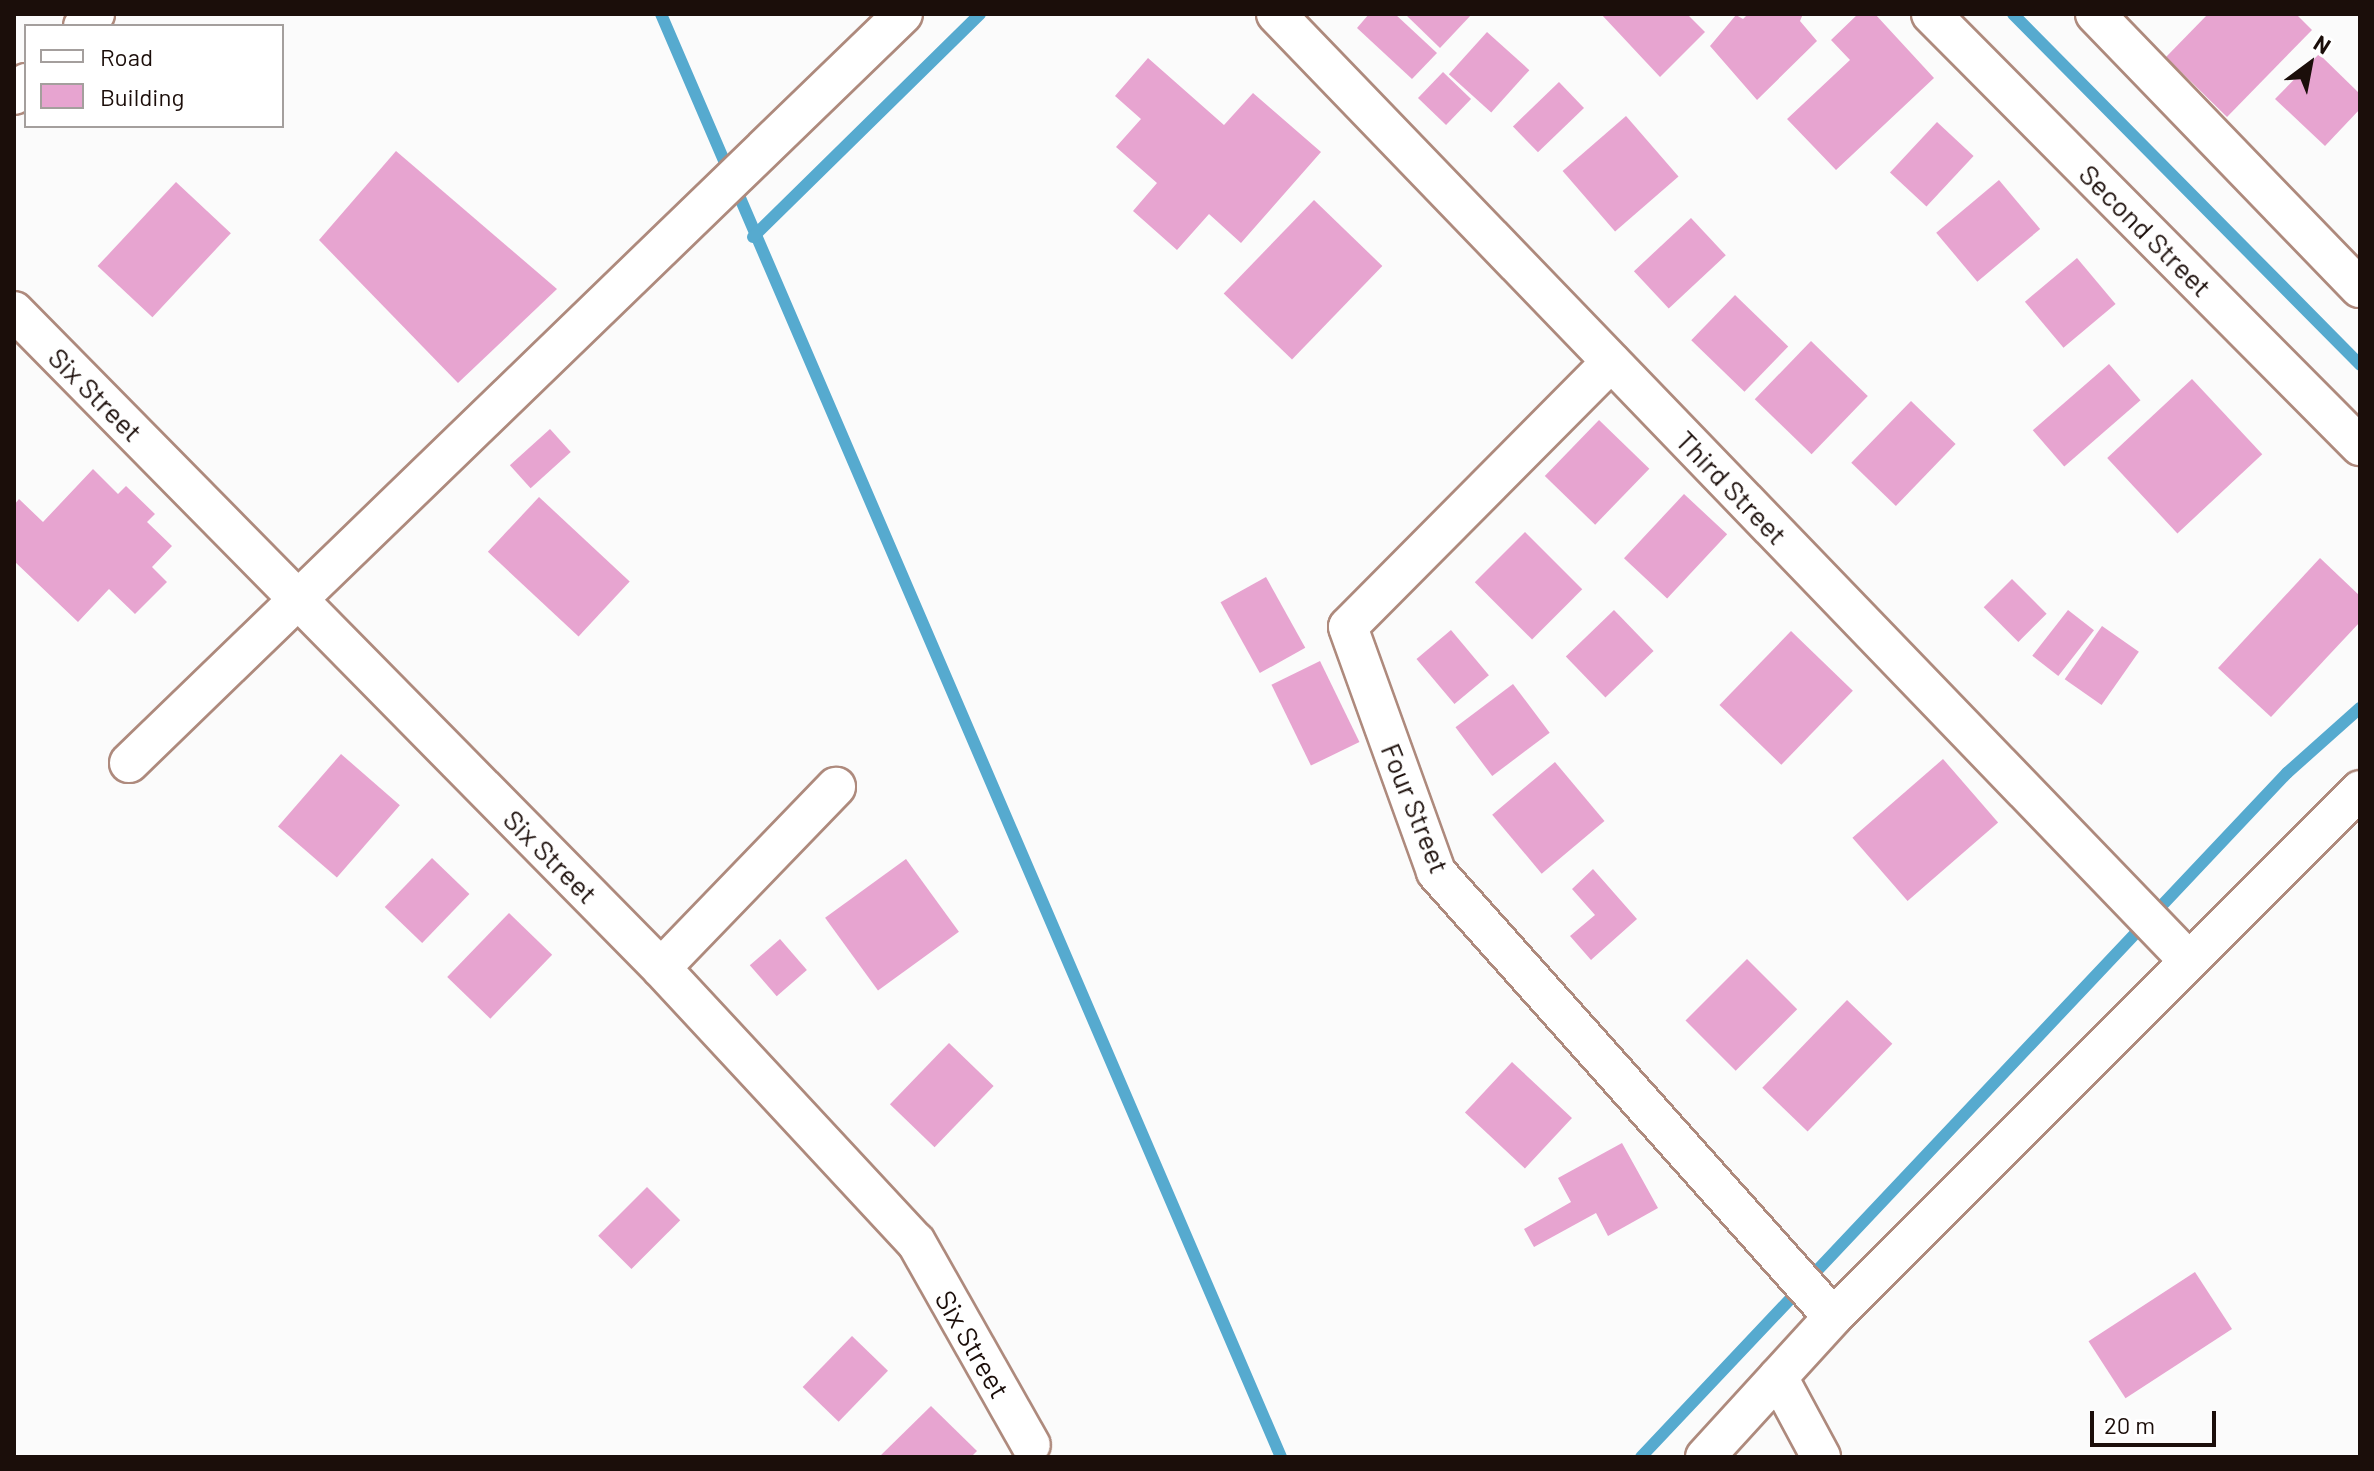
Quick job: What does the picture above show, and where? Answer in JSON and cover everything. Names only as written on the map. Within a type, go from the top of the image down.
[{"type":"street","points":[[129,763],[295,596],[704,208],[903,14]]},
{"type":"street","name":"Third Street","points":[[1276,14],[2188,960]]},
{"type":"street","name":"Second Street","points":[[1931,14],[2360,446]]},
{"type":"street","points":[[2095,14],[2360,288]]},
{"type":"street","name":"Six Street","points":[[14,311],[661,968],[916,1242],[1031,1445]]},
{"type":"street","name":"Four Street","points":[[1611,362],[1348,627],[1436,872],[1833,1317]]},
{"type":"street","points":[[661,968],[836,787]]},
{"type":"street","points":[[1705,1457],[1833,1317],[2360,790]]},
{"type":"street","points":[[1778,1377],[1821,1457]]},
{"type":"building","points":[[1369,14],[1395,14],[1437,53],[1412,79],[1357,28]]},
{"type":"building","points":[[1405,14],[1472,14],[1440,48]]},
{"type":"building","points":[[1601,14],[1687,14],[1705,32],[1660,77]]},
{"type":"building","points":[[1748,14],[1803,14],[1800,21],[1817,41],[1757,100],[1710,46],[1736,15],[1743,19]]},
{"type":"building","points":[[1858,14],[1875,14],[1934,78],[1836,170],[1787,119],[1850,60],[1831,40]]},
{"type":"building","points":[[2208,14],[2296,14],[2312,30],[2227,117],[2166,57]]},
{"type":"building","points":[[1487,32],[1529,70],[1491,112],[1449,74]]},
{"type":"building","points":[[2319,54],[2360,94],[2360,109],[2325,146],[2275,99]]},
{"type":"building","points":[[1148,58],[1224,125],[1253,93],[1321,152],[1241,243],[1209,214],[1177,250],[1133,211],[1157,183],[1116,147],[1141,119],[1115,96]]},
{"type":"building","points":[[1443,72],[1471,99],[1446,125],[1418,98]]},
{"type":"building","points":[[1559,82],[1584,108],[1538,152],[1513,126]]},
{"type":"building","points":[[1626,116],[1678,176],[1615,231],[1563,171]]},
{"type":"building","points":[[1937,122],[1974,156],[1927,207],[1890,172]]},
{"type":"building","points":[[396,151],[557,289],[458,383],[319,240]]},
{"type":"building","points":[[1999,180],[2040,229],[1977,282],[1936,233]]},
{"type":"building","points":[[176,182],[231,233],[152,317],[98,266]]},
{"type":"building","points":[[1314,200],[1382,266],[1292,360],[1224,294]]},
{"type":"building","points":[[1691,218],[1726,255],[1669,308],[1634,271]]},
{"type":"building","points":[[2077,258],[2116,304],[2063,348],[2025,302]]},
{"type":"building","points":[[1735,295],[1788,346],[1744,392],[1691,340]]},
{"type":"building","points":[[1811,341],[1868,396],[1812,454],[1755,399]]},
{"type":"building","points":[[2109,364],[2140,400],[2064,466],[2033,430]]},
{"type":"building","points":[[2192,379],[2262,454],[2177,533],[2107,458]]},
{"type":"building","points":[[1911,401],[1956,444],[1896,506],[1851,463]]},
{"type":"building","points":[[1599,420],[1649,469],[1595,525],[1545,476]]},
{"type":"building","points":[[550,429],[571,452],[531,488],[510,465]]},
{"type":"building","points":[[93,469],[118,494],[126,486],[155,514],[147,522],[172,546],[152,567],[167,582],[135,614],[109,589],[78,622],[14,561],[14,505],[19,499],[43,522]]},
{"type":"building","points":[[1684,494],[1727,534],[1667,599],[1624,558]]},
{"type":"building","points":[[539,497],[630,582],[579,636],[488,552]]},
{"type":"building","points":[[1525,532],[1582,589],[1532,639],[1475,582]]},
{"type":"building","points":[[2320,558],[2360,596],[2360,622],[2271,717],[2218,668]]},
{"type":"building","points":[[1266,577],[1305,648],[1260,673],[1221,602]]},
{"type":"building","points":[[2012,579],[2047,614],[2018,642],[1984,607]]},
{"type":"building","points":[[1614,610],[1654,651],[1605,698],[1566,657]]},
{"type":"building","points":[[2068,610],[2094,630],[2058,676],[2032,656]]},
{"type":"building","points":[[2102,626],[2139,652],[2102,705],[2065,679]]},
{"type":"building","points":[[1451,630],[1489,675],[1454,704],[1417,659]]},
{"type":"building","points":[[1791,631],[1853,691],[1781,765],[1719,705]]},
{"type":"building","points":[[1320,661],[1359,742],[1311,766],[1271,685]]},
{"type":"building","points":[[1513,684],[1550,733],[1492,776],[1455,727]]},
{"type":"building","points":[[341,754],[400,805],[337,878],[278,826]]},
{"type":"building","points":[[1943,759],[1998,822],[1908,901],[1852,838]]},
{"type":"building","points":[[1555,762],[1604,821],[1542,874],[1492,815]]},
{"type":"building","points":[[432,858],[469,894],[422,943],[385,907]]},
{"type":"building","points":[[906,859],[959,932],[878,991],[825,918]]},
{"type":"building","points":[[1593,869],[1637,919],[1591,960],[1570,936],[1595,915],[1572,889]]},
{"type":"building","points":[[509,913],[552,955],[490,1019],[447,977]]},
{"type":"building","points":[[780,939],[807,970],[777,996],[750,965]]},
{"type":"building","points":[[1747,959],[1797,1009],[1736,1071],[1685,1021]]},
{"type":"building","points":[[1847,1000],[1892,1044],[1808,1132],[1762,1088]]},
{"type":"building","points":[[949,1043],[994,1086],[935,1147],[890,1104]]},
{"type":"building","points":[[1512,1062],[1572,1118],[1525,1168],[1465,1112]]},
{"type":"building","points":[[1622,1143],[1658,1208],[1608,1236],[1596,1213],[1534,1247],[1524,1229],[1571,1202],[1558,1178]]},
{"type":"building","points":[[647,1187],[680,1220],[631,1269],[598,1236]]},
{"type":"building","points":[[2195,1272],[2232,1329],[2126,1398],[2088,1341]]},
{"type":"building","points":[[852,1336],[888,1371],[839,1422],[803,1387]]},
{"type":"building","points":[[931,1406],[977,1451],[971,1457],[879,1457]]},
{"type":"waterway","points":[[661,14],[1281,1457]]},
{"type":"waterway","points":[[753,237],[980,14]]},
{"type":"waterway","points":[[2013,14],[2360,365]]},
{"type":"waterway","points":[[1641,1457],[2287,773],[2360,708]]}]
